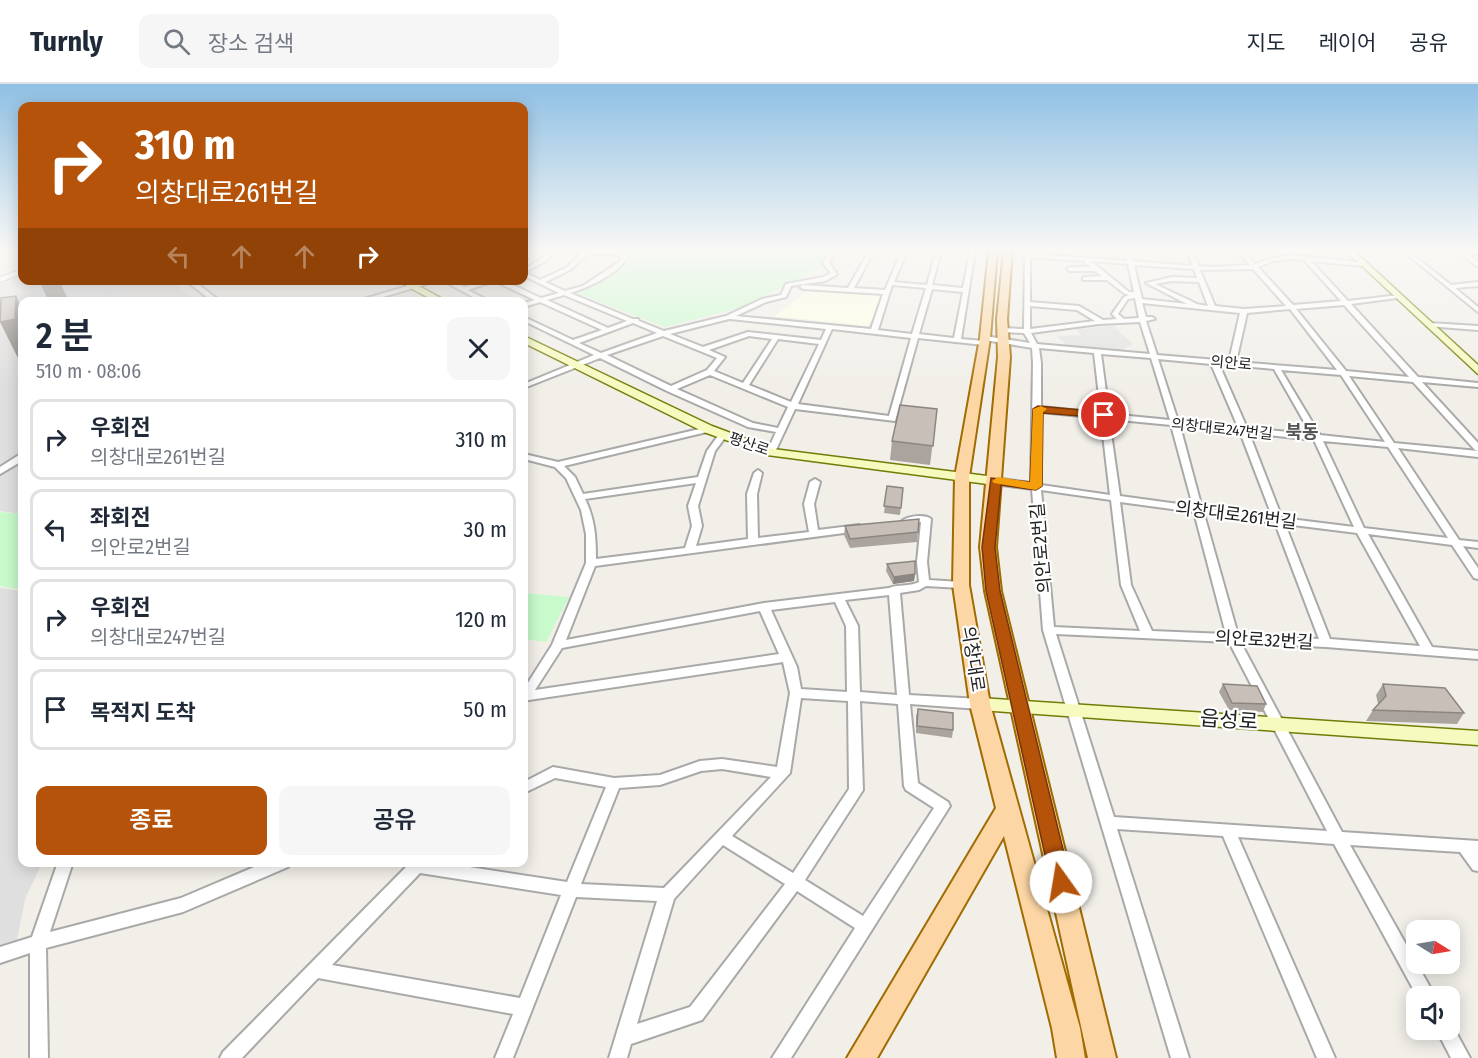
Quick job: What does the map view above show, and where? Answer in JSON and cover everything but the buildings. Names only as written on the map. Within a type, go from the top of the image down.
[{"type":"main road","name":"의창대로","points":[[993,296],[995,480],[988,547],[993,591],[1102,1058]]},
{"type":"main road","name":"의창대로","points":[[1000,296],[962,477],[961,585],[980,704],[1066,1028],[1071,1058]]},
{"type":"main road","points":[[1398,296],[1478,371]]},
{"type":"main road","name":"평산로","points":[[528,341],[708,429],[771,452],[995,480]]},
{"type":"main road","name":"읍성로","points":[[980,704],[1478,738]]},
{"type":"main road","points":[[861,1058],[1008,808]]},
{"type":"street","points":[[529,296],[608,330]]},
{"type":"street","points":[[528,304],[557,296]]},
{"type":"street","points":[[573,296],[636,320],[721,357],[711,372],[670,389]]},
{"type":"street","points":[[528,384],[601,355],[665,333],[728,316],[764,300],[781,296]]},
{"type":"street","points":[[874,332],[886,296]]},
{"type":"street","points":[[711,372],[793,406],[892,419],[927,296]]},
{"type":"street","points":[[957,340],[964,296]]},
{"type":"street","points":[[1027,296],[1027,332],[1035,346]]},
{"type":"street","points":[[1135,296],[1138,298],[1175,424],[1233,639],[1338,838],[1420,986]]},
{"type":"street","points":[[1176,296],[1198,307]]},
{"type":"street","points":[[1207,296],[1212,308]]},
{"type":"street","points":[[1281,296],[1344,374],[1478,576]]},
{"type":"street","points":[[1341,296],[1478,448]]},
{"type":"street","points":[[1123,321],[1115,314],[1126,298],[1244,311],[1346,303],[1394,296]]},
{"type":"street","points":[[1463,296],[1478,310]]},
{"type":"street","points":[[1027,304],[1079,308],[1102,322]]},
{"type":"street","points":[[1233,363],[1244,311]]},
{"type":"street","points":[[728,316],[957,340],[993,338],[1102,322],[1152,319]]},
{"type":"street","points":[[574,342],[636,320]]},
{"type":"street","points":[[528,321],[751,425],[781,431]]},
{"type":"street","points":[[1429,325],[1478,328]]},
{"type":"street","points":[[771,452],[830,327]]},
{"type":"street","points":[[704,349],[740,335],[823,342]]},
{"type":"street","points":[[745,386],[776,337]]},
{"type":"street","name":"의안로","points":[[993,338],[1035,346],[1478,385]]},
{"type":"street","name":"의안로2번길","points":[[1035,346],[1038,409],[1036,486],[1049,630],[1180,1058]]},
{"type":"street","points":[[1097,352],[1126,585],[1148,635]]},
{"type":"street","points":[[1214,362],[1244,431],[1326,643]]},
{"type":"street","points":[[1276,368],[1318,439],[1361,531],[1428,651]]},
{"type":"street","name":"의창대로247번길","points":[[1038,409],[1478,454]]},
{"type":"street","points":[[528,457],[558,465],[708,429]]},
{"type":"street","points":[[688,551],[697,526],[693,506],[711,451],[723,435]]},
{"type":"street","points":[[0,471],[18,460]]},
{"type":"street","points":[[528,691],[558,645],[591,563],[591,534],[581,497],[570,477],[558,465]]},
{"type":"street","points":[[753,541],[752,494],[758,472]]},
{"type":"street","points":[[581,497],[702,479]]},
{"type":"street","name":"의창대로261번길","points":[[995,480],[1197,510],[1478,545]]},
{"type":"street","points":[[814,533],[809,504],[815,482]]},
{"type":"street","points":[[892,523],[926,519],[922,562],[924,583]]},
{"type":"street","points":[[591,563],[870,526]]},
{"type":"street","points":[[558,645],[764,607],[915,588],[924,583],[961,585]]},
{"type":"street","points":[[781,1058],[943,806],[911,786],[894,589]]},
{"type":"street","points":[[625,1037],[696,1014],[795,882],[856,789],[852,626],[838,597]]},
{"type":"street","points":[[618,1058],[667,895],[783,773],[796,693],[786,657],[764,607]]},
{"type":"street","name":"의안로32번길","points":[[1049,630],[1326,643],[1478,655]]},
{"type":"street","points":[[528,696],[786,657]]},
{"type":"street","points":[[796,693],[980,704]]},
{"type":"street","points":[[528,787],[553,772],[614,783],[660,780],[700,766],[722,764],[783,773]]},
{"type":"street","points":[[504,1058],[614,783]]},
{"type":"street","points":[[1109,824],[1472,847],[1478,865]]},
{"type":"street","points":[[1227,831],[1326,1058]]},
{"type":"street","points":[[722,837],[866,926]]},
{"type":"street","points":[[39,1058],[38,943],[64,867]]},
{"type":"street","points":[[0,955],[183,905],[271,867]]},
{"type":"street","points":[[230,1058],[416,867]]},
{"type":"street","points":[[437,867],[572,890],[667,895]]},
{"type":"street","points":[[316,970],[524,1007]]},
{"type":"street","points":[[1451,1040],[1461,1058]]},
{"type":"shaded area","points":[[0,296],[192,297],[18,297],[18,454],[0,465]]},
{"type":"shaded area","points":[[10,296],[27,296],[0,300],[0,298]]},
{"type":"shaded area","points":[[30,296],[103,296],[100,297]]},
{"type":"shaded area","points":[[800,296],[886,296],[868,326],[775,316]]},
{"type":"shaded area","points":[[1113,326],[1133,344],[1123,350],[1067,345],[1057,336],[1081,335],[1076,329]]},
{"type":"shaded area","points":[[18,460],[18,513],[0,511],[0,471]]},
{"type":"shaded area","points":[[0,588],[18,590],[18,867],[40,867],[25,899],[15,950],[0,955]]},
{"type":"green space","points":[[586,296],[764,296],[743,307],[665,327]]},
{"type":"green space","points":[[0,512],[18,514],[18,589],[0,586]]},
{"type":"green space","points":[[528,593],[569,597],[546,642],[528,640]]},
{"type":"slow traffic","points":[[998,481],[1036,486],[1038,409],[1041,409]]},
{"type":"district","name":"북동","points":[[1302,432]]},
{"type":"route","points":[[1061,882],[993,591],[988,547],[995,480],[1036,486],[1038,409],[1104,415]]}]
